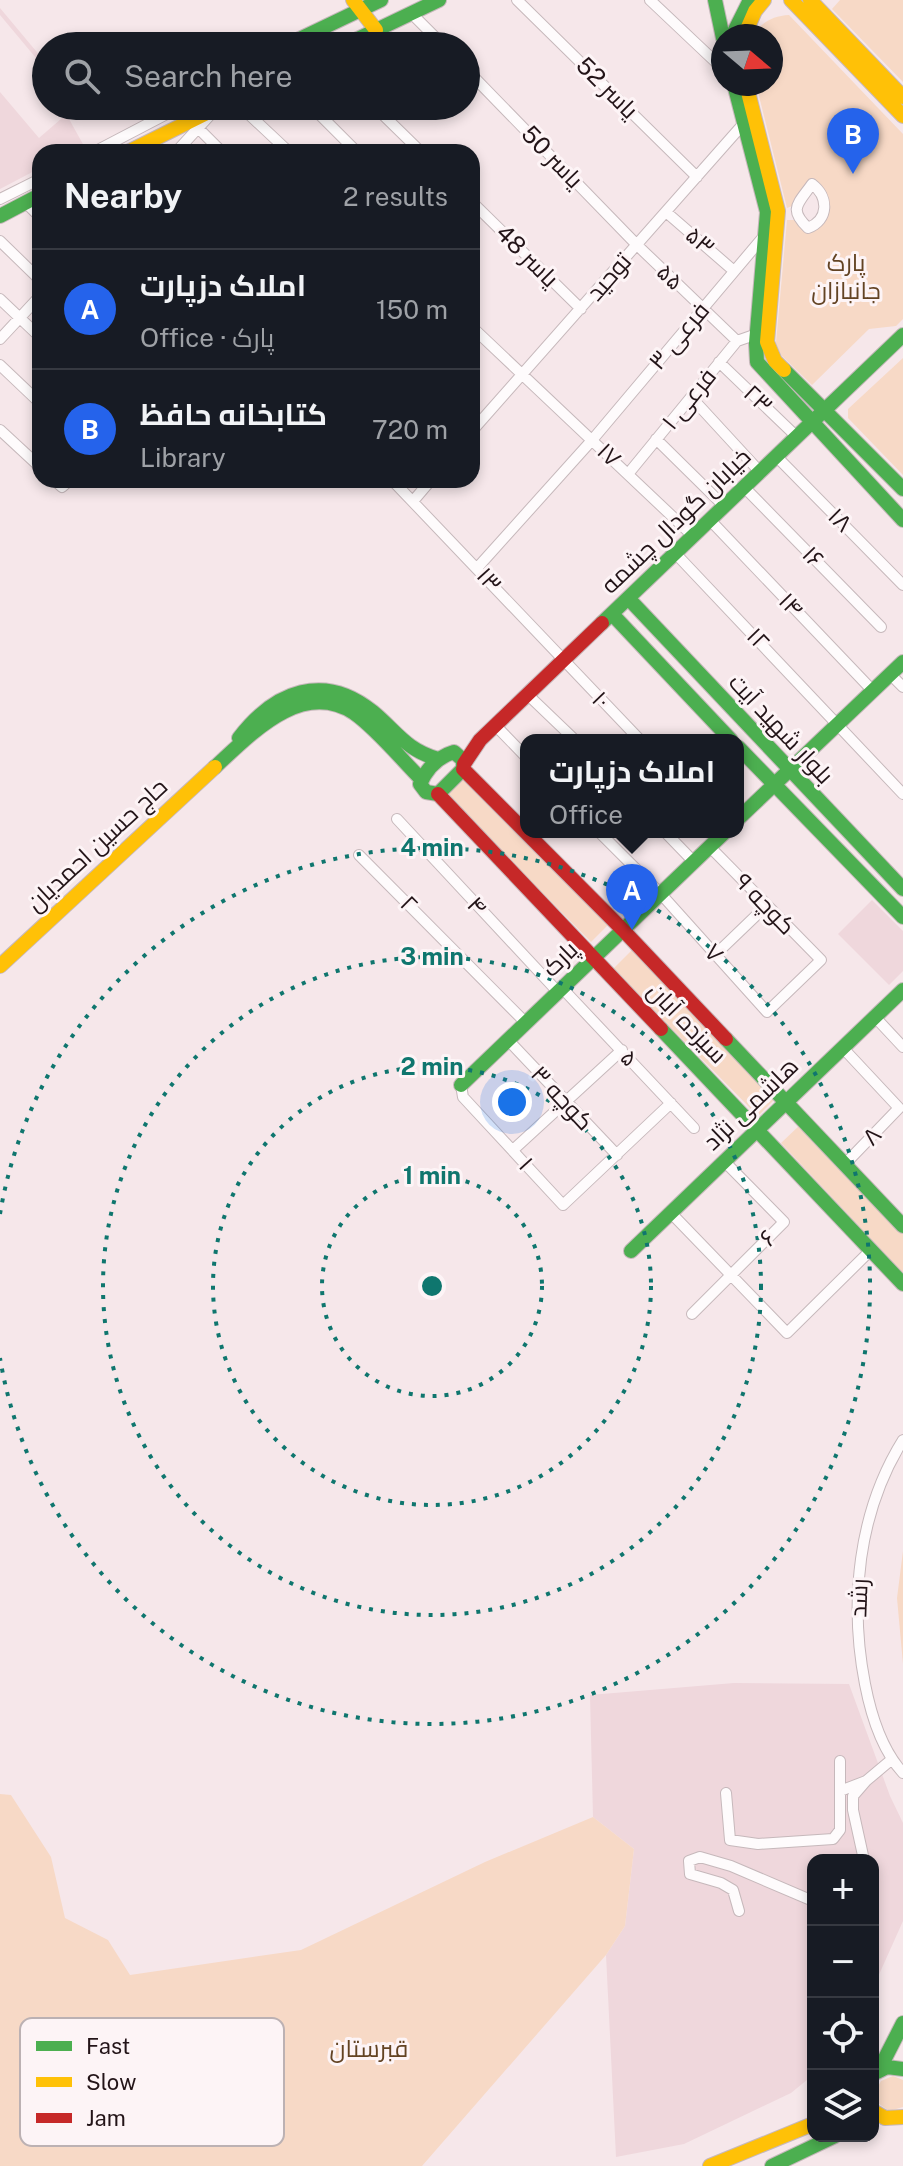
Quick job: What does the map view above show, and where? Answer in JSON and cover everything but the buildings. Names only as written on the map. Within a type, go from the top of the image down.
[{"type":"main road","points":[[309,32],[356,5],[381,0]]},
{"type":"main road","points":[[372,32],[439,0]]},
{"type":"main road","points":[[715,0],[720,24]]},
{"type":"main road","points":[[810,0],[903,97]]},
{"type":"main road","points":[[756,4],[768,6],[793,2],[903,116]]},
{"type":"main road","points":[[741,24],[756,4]]},
{"type":"main road","points":[[748,24],[756,4]]},
{"type":"main road","points":[[356,5],[376,30]]},
{"type":"main road","points":[[737,96],[767,212],[755,352],[762,371],[903,520]]},
{"type":"main road","points":[[749,96],[778,218],[767,342],[775,361],[903,489]]},
{"type":"main road","points":[[144,144],[193,120]]},
{"type":"main road","points":[[0,216],[32,199]]},
{"type":"main road","name":"خیابان گودال چشمه","points":[[461,762],[527,694],[903,335]]},
{"type":"main road","name":"بلوار شهید آیت","points":[[628,598],[903,889]]},
{"type":"main road","name":"بلوار شهید آیت","points":[[612,614],[725,734]]},
{"type":"main road","points":[[744,814],[903,662]]},
{"type":"main road","name":"حاج حسین احمدیان","points":[[225,758],[243,732],[262,713],[296,692],[315,688],[343,691],[358,699],[413,750],[438,759]]},
{"type":"main road","name":"حاج حسین احمدیان","points":[[0,966],[225,758],[294,705],[322,700],[340,705],[357,715],[421,779],[420,784],[426,792],[438,794]]},
{"type":"main road","name":"بلوار شهید آیت","points":[[744,754],[903,917]]},
{"type":"main road","points":[[421,779],[438,759],[461,762],[438,794]]},
{"type":"main road","name":"سیزده آبان","points":[[461,762],[520,823]]},
{"type":"main road","name":"سیزده آبان","points":[[438,794],[903,1284]]},
{"type":"main road","name":"سیزده آبان","points":[[534,838],[845,1164],[901,1218]]},
{"type":"main road","name":"پارک","points":[[461,1085],[719,838]]},
{"type":"main road","name":"هاشمی نژاد","points":[[631,1251],[903,990]]},
{"type":"main road","points":[[877,2070],[903,2023]]},
{"type":"main road","points":[[879,2071],[887,2067],[903,2069]]},
{"type":"main road","points":[[710,2166],[807,2126]]},
{"type":"main road","points":[[772,2166],[822,2142]]},
{"type":"street","name":"یاسر 52","points":[[517,0],[697,177]]},
{"type":"street","points":[[650,0],[711,58]]},
{"type":"street","points":[[411,13],[430,32]]},
{"type":"street","name":"یاسر 50","points":[[480,83],[637,245]]},
{"type":"street","points":[[109,144],[155,120]]},
{"type":"street","points":[[183,144],[206,120]]},
{"type":"street","points":[[255,120],[280,144]]},
{"type":"street","points":[[325,120],[349,144]]},
{"type":"street","points":[[388,120],[413,144]]},
{"type":"street","name":"توحید","points":[[480,422],[745,122]]},
{"type":"street","points":[[198,128],[214,144]]},
{"type":"street","points":[[0,199],[32,183]]},
{"type":"street","points":[[25,202],[32,209]]},
{"type":"street","name":"یاسر 48","points":[[480,210],[581,309]]},
{"type":"street","name":"۵۳","points":[[666,212],[734,271]]},
{"type":"street","points":[[778,218],[796,212]]},
{"type":"street","name":"فرعی ۳","points":[[478,567],[593,439],[765,234]]},
{"type":"street","points":[[0,241],[32,272]]},
{"type":"street","name":"۵۵","points":[[637,245],[737,341]]},
{"type":"street","points":[[0,299],[32,329]]},
{"type":"street","points":[[0,339],[32,304]]},
{"type":"street","points":[[737,341],[757,334]]},
{"type":"street","name":"۱۷","points":[[480,335],[693,536]]},
{"type":"street","name":"فرعی ۱","points":[[628,474],[737,341]]},
{"type":"street","name":"۲۳","points":[[719,362],[797,437]]},
{"type":"street","points":[[0,365],[32,395]]},
{"type":"street","points":[[691,397],[760,472]]},
{"type":"street","points":[[0,430],[32,460]]},
{"type":"street","points":[[656,439],[724,506]]},
{"type":"street","name":"۱۸","points":[[776,456],[903,585]]},
{"type":"street","name":"۱۶","points":[[744,487],[881,627]]},
{"type":"street","name":"۱۳","points":[[401,488],[478,567],[562,661]]},
{"type":"street","points":[[414,500],[424,488]]},
{"type":"street","name":"۱۴","points":[[710,520],[873,691]]},
{"type":"street","name":"۱۲","points":[[676,554],[903,794]]},
{"type":"street","name":"۱۰","points":[[562,661],[634,734]]},
{"type":"street","points":[[890,674],[903,687]]},
{"type":"street","points":[[527,694],[569,734]]},
{"type":"street","points":[[495,725],[520,751]]},
{"type":"street","name":"۴","points":[[397,819],[560,990]]},
{"type":"street","points":[[605,838],[661,894]]},
{"type":"street","points":[[671,838],[694,862]]},
{"type":"street","name":"کوچه ۹","points":[[710,847],[821,960],[767,1012]]},
{"type":"street","name":"۲","points":[[359,855],[526,1023]]},
{"type":"street","name":"۷","points":[[661,894],[767,1012]]},
{"type":"street","points":[[715,955],[767,905]]},
{"type":"street","name":"۵","points":[[560,990],[622,1050],[694,1128]]},
{"type":"street","points":[[874,1016],[903,1047]]},
{"type":"street","name":"کوچه ۳","points":[[508,1040],[617,1155]]},
{"type":"street","name":"۸","points":[[842,1047],[899,1108],[845,1164]]},
{"type":"street","points":[[513,1150],[622,1050]]},
{"type":"street","name":"۱","points":[[461,1085],[463,1097],[563,1205],[617,1155]]},
{"type":"street","points":[[617,1155],[671,1103]]},
{"type":"street","name":"۶","points":[[692,1314],[784,1222],[724,1161]]},
{"type":"street","points":[[671,1213],[787,1333],[871,1250]]},
{"type":"street","name":"رشد","points":[[891,1760],[870,1708],[858,1645],[857,1580],[869,1517],[892,1457],[903,1440]]},
{"type":"street","points":[[891,1760],[903,1765]]},
{"type":"street","points":[[891,1760],[903,1773]]},
{"type":"street","points":[[863,1854],[853,1796],[891,1760]]},
{"type":"street","points":[[726,1793],[730,1840],[758,1844],[833,1839],[840,1830],[840,1761]]},
{"type":"street","points":[[840,1791],[866,1781]]},
{"type":"street","points":[[739,1911],[733,1890],[690,1874],[689,1861],[700,1857],[731,1866],[807,1898]]},
{"type":"shaded area","points":[[0,8],[32,46],[32,53],[0,15]]},
{"type":"shaded area","points":[[0,92],[39,138],[60,120],[70,120],[83,144],[32,144],[32,172],[0,189]]},
{"type":"shaded area","points":[[872,900],[903,931],[903,971],[889,985],[838,934]]},
{"type":"shaded area","points":[[734,1683],[849,1684],[903,1823],[903,1921],[879,1975],[879,1854],[807,1854],[807,2080],[791,2093],[684,2144],[616,2157],[606,1955],[625,1926],[634,1849],[593,1817],[590,1695]]},
{"type":"green space","points":[[840,0],[903,0],[903,82],[832,9]]},
{"type":"green space","name":"پارک جانبازان","points":[[789,15],[903,134],[903,319],[896,326],[869,329],[812,385],[781,355],[776,343],[787,220],[795,220],[809,232],[827,214],[809,181],[792,206],[787,208],[759,96],[783,96],[783,24],[764,24]]},
{"type":"green space","points":[[903,358],[903,475],[848,418],[848,409]]},
{"type":"green space","points":[[467,775],[520,829],[520,838],[529,838],[611,922],[591,942],[446,795]]},
{"type":"green space","points":[[633,949],[778,1096],[758,1116],[613,969]]},
{"type":"green space","points":[[802,1123],[903,1231],[903,1273],[781,1143]]},
{"type":"green space","points":[[903,1551],[903,1664],[897,1598]]},
{"type":"green space","name":"قبرستان","points":[[0,1794],[11,1795],[51,1857],[65,1918],[108,1940],[130,1975],[301,1950],[485,1862],[593,1817],[634,1849],[625,1926],[606,1955],[422,2166],[0,2166]]},
{"type":"green space","points":[[893,2076],[903,2080],[903,2107],[889,2111],[879,2104],[881,2081]]},
{"type":"traffic: fast","points":[[314,32],[381,0]]},
{"type":"traffic: fast","points":[[372,32],[439,0]]},
{"type":"traffic: fast","points":[[715,0],[720,24]]},
{"type":"traffic: fast","points":[[738,24],[750,0]]},
{"type":"traffic: fast","points":[[737,96],[767,212],[757,362],[903,520]]},
{"type":"traffic: fast","points":[[0,216],[32,199]]},
{"type":"traffic: fast","points":[[602,623],[903,335]]},
{"type":"traffic: fast","points":[[784,370],[903,489]]},
{"type":"traffic: fast","points":[[628,598],[903,889]]},
{"type":"traffic: fast","points":[[612,614],[725,734]]},
{"type":"traffic: fast","points":[[744,813],[903,662]]},
{"type":"traffic: fast","points":[[239,738],[268,708],[301,692],[319,690],[355,700],[418,751],[438,759]]},
{"type":"traffic: fast","points":[[215,767],[245,739],[279,714],[316,702],[335,704],[354,713],[421,779]]},
{"type":"traffic: fast","points":[[454,752],[463,760],[463,769],[438,794],[426,792],[420,784],[426,773],[438,760],[454,752]]},
{"type":"traffic: fast","points":[[744,753],[903,917]]},
{"type":"traffic: fast","points":[[461,1085],[719,838]]},
{"type":"traffic: fast","points":[[631,1251],[903,990]]},
{"type":"traffic: fast","points":[[661,1029],[903,1284]]},
{"type":"traffic: fast","points":[[726,1039],[903,1226]]},
{"type":"traffic: fast","points":[[879,2070],[903,2023]]},
{"type":"traffic: fast","points":[[879,2071],[887,2067],[903,2069]]},
{"type":"traffic: fast","points":[[772,2166],[822,2142]]},
{"type":"traffic: slow","points":[[353,0],[376,30]]},
{"type":"traffic: slow","points":[[749,24],[764,0]]},
{"type":"traffic: slow","points":[[791,0],[903,116]]},
{"type":"traffic: slow","points":[[810,0],[903,97]]},
{"type":"traffic: slow","points":[[749,96],[778,211],[767,342],[775,361],[784,370]]},
{"type":"traffic: slow","points":[[144,144],[193,120]]},
{"type":"traffic: slow","points":[[0,966],[215,767]]},
{"type":"traffic: slow","points":[[879,2114],[885,2118],[903,2117]]},
{"type":"traffic: slow","points":[[710,2166],[807,2126]]},
{"type":"traffic: jam","points":[[464,764],[480,740],[602,623]]},
{"type":"traffic: jam","points":[[463,769],[520,826]]},
{"type":"traffic: jam","points":[[438,794],[661,1029]]},
{"type":"traffic: jam","points":[[532,838],[726,1039]]},
{"type":"place","name":"کتابخانه حافظ","points":[[853,174]]},
{"type":"place","name":"املاک دزپارت","points":[[632,930]]}]
